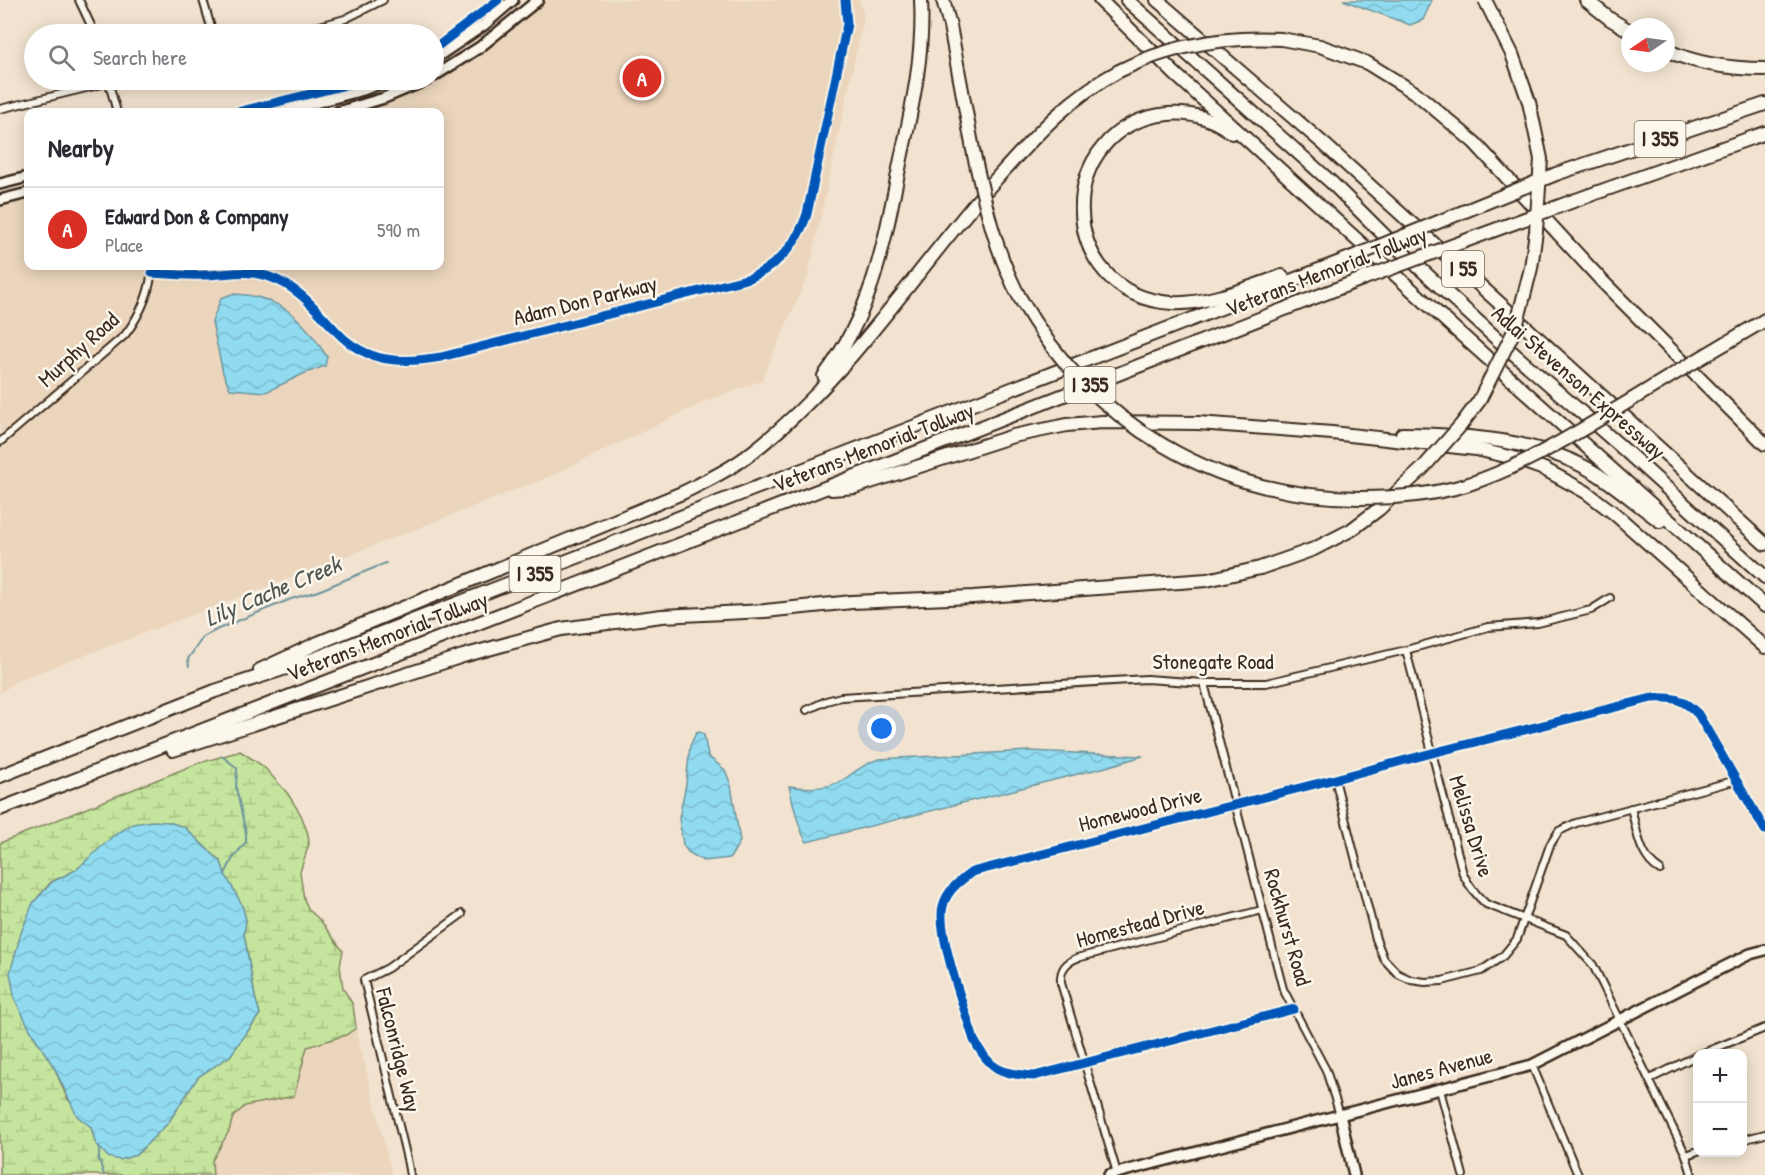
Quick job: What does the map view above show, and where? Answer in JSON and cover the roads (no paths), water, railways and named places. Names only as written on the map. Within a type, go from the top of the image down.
[{"type":"highway","points":[[791,420],[844,348],[857,324],[878,269],[918,78],[921,0]]},
{"type":"highway","points":[[943,0],[990,222],[1012,281],[1038,327],[1073,371],[1124,420],[1171,451],[1212,471],[1260,486],[1304,495],[1355,498],[1411,496],[1463,486],[1495,476],[1538,455],[1765,320]]},
{"type":"highway","points":[[1100,0],[1174,73],[1456,330],[1765,606]]},
{"type":"highway","name":"Adlai Stevenson Expressway","points":[[1127,0],[1332,183],[1387,238],[1498,340],[1765,576]]},
{"type":"highway","name":"Adlai Stevenson Expressway","points":[[1157,0],[1342,160],[1765,544]]},
{"type":"highway","points":[[66,784],[464,656],[561,629],[662,616],[1207,580],[1260,568],[1314,549],[1351,530],[1379,509],[1422,469],[1479,401],[1516,327],[1531,268],[1541,159],[1529,102],[1512,54],[1485,0]]},
{"type":"highway","points":[[1586,0],[1621,26]]},
{"type":"highway","points":[[215,691],[318,643],[682,493],[719,475],[791,420],[843,365],[977,200],[1035,136],[1075,98],[1119,71],[1161,53],[1194,44],[1244,38],[1281,39],[1320,46],[1367,63],[1398,80],[1475,143],[1603,282],[1765,444]]},
{"type":"highway","points":[[1675,53],[1700,62],[1732,68],[1765,69]]},
{"type":"highway","name":"Veterans Memorial Tollway","points":[[0,776],[215,691],[311,660],[1344,260],[1556,174],[1765,104]]},
{"type":"highway","points":[[1324,208],[1229,130],[1193,114],[1175,113],[1148,117],[1136,122],[1104,145],[1087,175],[1083,189],[1081,215],[1087,243],[1105,272],[1128,290],[1161,302],[1174,303],[1211,298],[1310,267],[1344,260]]},
{"type":"highway","name":"Veterans Memorial Tollway","points":[[0,809],[1362,279],[1765,133]]},
{"type":"highway","points":[[819,490],[855,487],[1013,436],[1067,425],[1102,422],[1198,423],[1332,433],[1476,449],[1510,456],[1563,478],[1586,492],[1615,514],[1765,647]]},
{"type":"highway","points":[[1332,433],[1429,434],[1492,440],[1537,448],[1573,461],[1598,475],[1708,555]]},
{"type":"street","points":[[79,0],[90,24]]},
{"type":"street","points":[[203,0],[210,24]]},
{"type":"street","points":[[327,24],[345,19],[383,0]]},
{"type":"street","points":[[444,52],[484,25],[513,0]]},
{"type":"street","points":[[444,70],[480,47],[538,0]]},
{"type":"street","name":"Adam Don Parkway","points":[[159,270],[204,276],[242,272],[266,276],[303,296],[339,334],[358,349],[384,359],[413,362],[441,357],[750,278],[767,269],[786,253],[803,226],[836,83],[847,24],[845,0]]},
{"type":"street","points":[[0,109],[73,90]]},
{"type":"street","points":[[111,90],[116,108]]},
{"type":"street","points":[[297,108],[363,90]]},
{"type":"street","points":[[351,108],[403,90]]},
{"type":"street","points":[[0,184],[24,178]]},
{"type":"street","points":[[0,200],[24,194]]},
{"type":"street","name":"Murphy Road","points":[[0,442],[125,335],[137,320],[151,282],[152,270]]},
{"type":"street","name":"Stonegate Road","points":[[807,710],[826,701],[842,697],[1147,679],[1204,683],[1266,683],[1406,650],[1488,627],[1538,623],[1591,610],[1610,598]]},
{"type":"street","name":"Melissa Drive","points":[[1406,650],[1431,753],[1467,882],[1486,904],[1566,935],[1593,965],[1622,1020],[1686,1155],[1692,1175]]},
{"type":"street","name":"Rockhurst Road","points":[[1204,683],[1283,989],[1326,1070],[1354,1175]]},
{"type":"street","name":"Homewood Drive","points":[[1294,1009],[1034,1076],[1008,1074],[993,1067],[982,1055],[974,1040],[942,929],[943,906],[951,889],[972,872],[1652,698],[1687,703],[1698,714],[1765,830]]},
{"type":"street","points":[[1335,779],[1376,939],[1384,959],[1398,974],[1411,980],[1425,982],[1442,981],[1481,971],[1503,956],[1517,939],[1550,845],[1559,831],[1631,808],[1737,780]]},
{"type":"street","points":[[1631,808],[1644,854],[1650,865],[1660,870]]},
{"type":"street","name":"Homestead Drive","points":[[1113,1174],[1085,1063],[1061,982],[1061,971],[1070,961],[1077,958],[1262,910]]},
{"type":"street","name":"Falconridge Way","points":[[410,1175],[364,980],[388,968],[462,914]]},
{"type":"street","name":"Janes Avenue","points":[[1113,1174],[1532,1065],[1750,954],[1765,950]]},
{"type":"street","points":[[1712,1049],[1765,1028]]},
{"type":"street","points":[[1650,1079],[1693,1057]]},
{"type":"street","points":[[1532,1065],[1578,1175]]},
{"type":"street","points":[[1440,1089],[1463,1175]]},
{"type":"street","points":[[1747,1139],[1765,1134]]},
{"type":"street","points":[[1686,1155],[1693,1153]]},
{"type":"water","points":[[1343,0],[1432,0],[1423,20],[1410,25]]},
{"type":"water","points":[[232,294],[264,299],[288,311],[299,320],[318,343],[327,357],[325,366],[266,392],[230,389],[223,373],[212,322],[221,298]]},
{"type":"water","points":[[700,732],[704,735],[708,756],[725,770],[731,785],[740,841],[730,858],[703,861],[688,852],[683,845],[679,818],[690,746],[696,733]]},
{"type":"water","points":[[1029,751],[1143,756],[807,842],[799,824],[789,786],[811,788],[840,782],[879,759]]},
{"type":"water","points":[[152,821],[168,822],[184,827],[221,862],[242,905],[246,920],[244,934],[260,1014],[230,1056],[198,1077],[168,1123],[136,1155],[120,1160],[108,1157],[96,1144],[91,1127],[77,1116],[54,1067],[32,1033],[15,1000],[10,973],[21,933],[33,903],[52,882],[76,870],[113,836],[132,824]]},
{"type":"waterway","name":"Lily Cache Creek","points":[[189,666],[188,659],[203,637],[218,629],[386,563]]},
{"type":"waterway","name":"Lily Cache Creek","points":[[222,756],[237,768],[236,788],[246,833],[246,842],[233,858],[225,874]]},
{"type":"waterway","name":"Lily Cache Creek","points":[[99,1146],[99,1159],[104,1175]]},
{"type":"place","name":"Edward Don & Company","points":[[642,78]]}]
